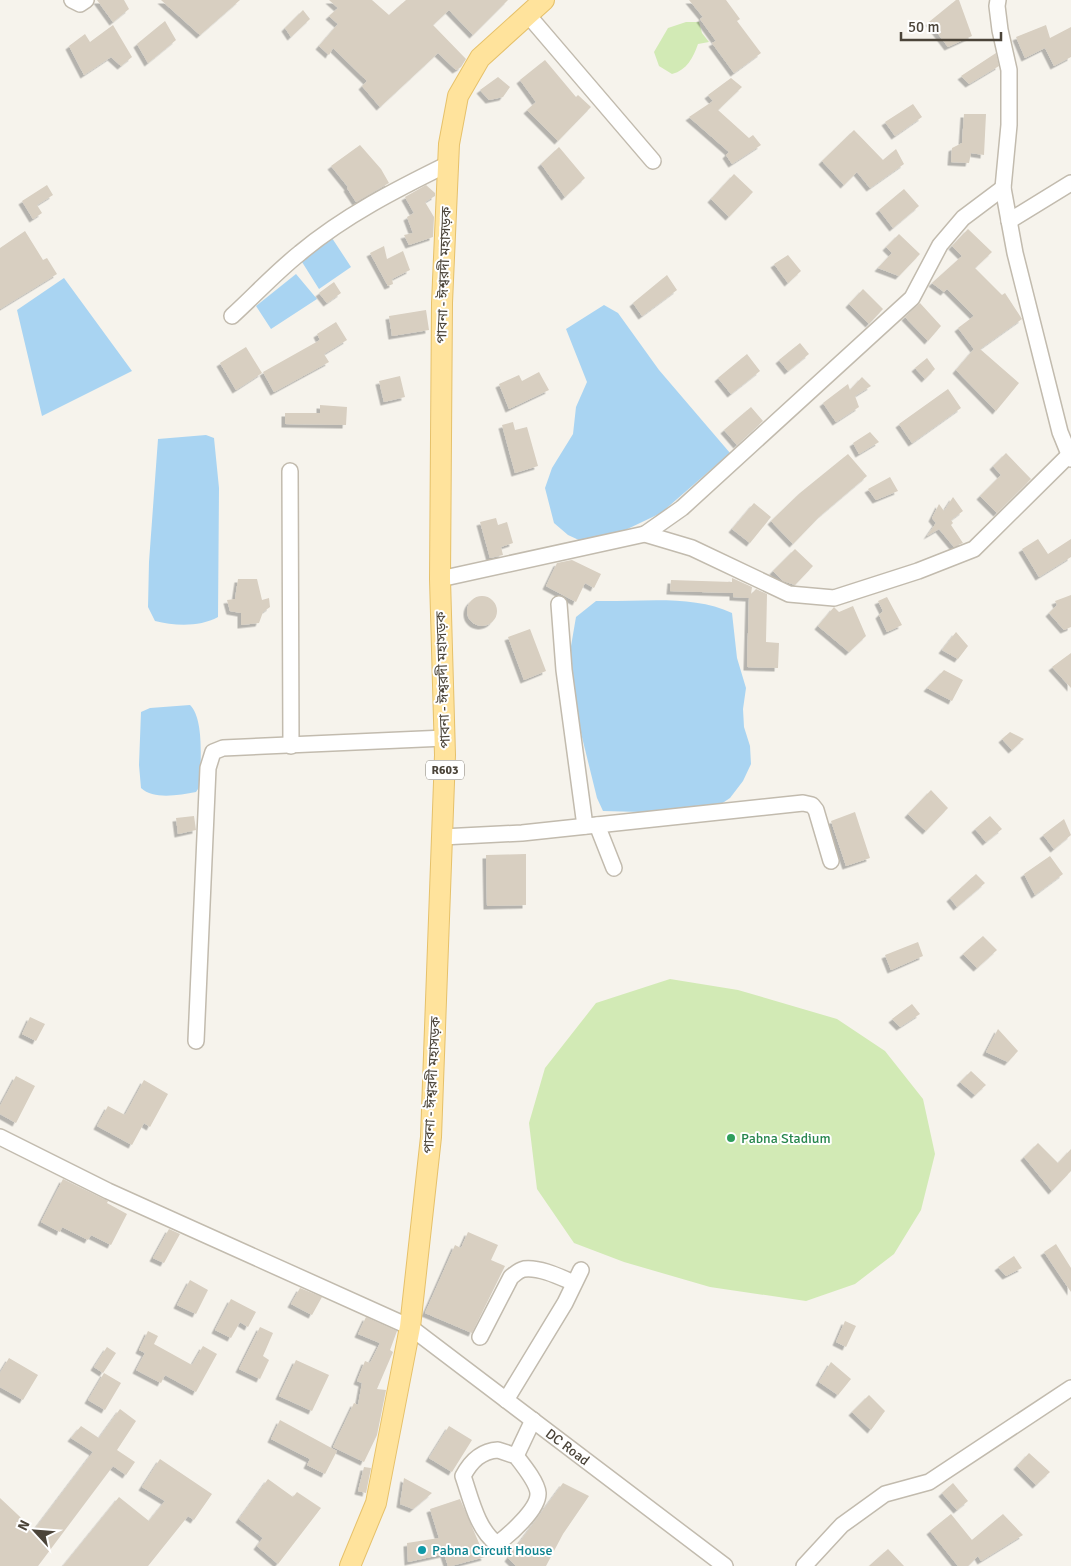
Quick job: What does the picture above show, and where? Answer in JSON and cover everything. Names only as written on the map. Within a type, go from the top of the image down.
[{"type":"main road","name":"পাবনা - ঈশ্বরদী মহাসড়ক","points":[[350,1566],[376,1503],[410,1327],[431,1137],[445,738],[440,579],[442,303],[449,144],[458,96],[480,58],[544,0]]},
{"type":"street","points":[[72,0],[80,4],[86,0]]},
{"type":"street","points":[[998,0],[1000,30],[1008,70],[1009,125],[1003,188],[1009,221],[1060,432],[1071,454],[1071,460]]},
{"type":"street","points":[[528,15],[652,161]]},
{"type":"street","points":[[232,316],[300,252],[341,223],[394,191],[448,164]]},
{"type":"street","points":[[1009,221],[1071,182]]},
{"type":"street","points":[[440,579],[645,534],[682,508],[912,298],[940,245],[963,218],[1003,188]]},
{"type":"street","points":[[645,534],[692,548],[789,594],[834,598],[918,571],[974,549],[1071,454]]},
{"type":"street","points":[[290,471],[291,746]]},
{"type":"street","points":[[559,604],[564,670],[591,825],[614,868]]},
{"type":"street","points":[[196,1041],[208,768],[213,752],[223,748],[445,738]]},
{"type":"street","points":[[442,837],[522,833],[803,803],[812,805],[816,810],[831,861]]},
{"type":"street","name":"DC Road","points":[[0,1137],[108,1191],[410,1327],[725,1566]]},
{"type":"street","points":[[480,1337],[511,1278],[519,1271],[525,1269],[555,1275],[578,1276],[565,1303],[506,1400]]},
{"type":"street","points":[[804,1566],[842,1526],[885,1494],[929,1482],[992,1438],[1071,1388]]},
{"type":"street","points":[[516,1456],[533,1420]]},
{"type":"street","points":[[498,1450],[516,1456],[538,1492],[537,1502],[511,1534],[497,1544],[489,1538],[476,1514],[463,1476],[476,1458],[489,1451],[498,1450]]},
{"type":"green space","points":[[686,22],[699,22],[702,33],[709,42],[698,44],[689,63],[682,70],[672,74],[659,66],[654,52],[668,28]]},
{"type":"green space","name":"Pabna Stadium","points":[[670,979],[738,990],[837,1019],[885,1051],[923,1099],[935,1154],[921,1210],[894,1254],[855,1284],[806,1301],[710,1287],[624,1262],[574,1243],[537,1189],[529,1123],[545,1068],[596,1003]]},
{"type":"water","points":[[332,238],[351,267],[319,289],[302,262]]},
{"type":"water","points":[[296,274],[317,299],[271,329],[256,306]]},
{"type":"water","points":[[64,278],[132,371],[42,416],[17,310]]},
{"type":"water","points":[[604,305],[618,313],[659,370],[730,453],[661,513],[619,533],[581,541],[568,535],[554,523],[545,488],[552,468],[573,434],[576,407],[587,382],[566,329]]},
{"type":"water","points":[[206,435],[214,438],[219,488],[218,617],[203,623],[187,625],[155,621],[148,607],[149,562],[158,439]]},
{"type":"water","points":[[596,601],[683,601],[717,607],[732,613],[737,658],[746,688],[743,709],[744,727],[750,746],[751,764],[743,781],[730,798],[721,804],[641,812],[603,811],[597,798],[580,729],[570,652],[576,617]]},
{"type":"water","points":[[190,705],[195,712],[200,732],[200,786],[196,792],[175,795],[160,795],[146,792],[141,788],[139,765],[141,712],[150,708]]},
{"type":"building","points":[[97,0],[124,0],[129,9],[113,22]]},
{"type":"building","points":[[161,0],[240,0],[200,35]]},
{"type":"building","points":[[329,0],[372,0],[389,15],[406,0],[508,0],[473,35],[449,10],[433,25],[466,59],[461,67],[456,70],[438,53],[380,107],[362,86],[367,81],[333,48],[329,55],[319,46],[338,24],[329,16],[338,8]]},
{"type":"building","points":[[689,0],[726,0],[740,19],[737,21],[761,53],[734,73],[712,43],[716,41],[700,19],[703,17]]},
{"type":"building","points":[[956,0],[959,0],[972,36],[948,47],[929,22]]},
{"type":"building","points":[[303,10],[310,19],[291,37],[285,28]]},
{"type":"building","points":[[165,21],[176,40],[148,63],[137,44]]},
{"type":"building","points":[[113,25],[132,57],[121,66],[111,57],[84,75],[69,46],[85,34],[90,42]]},
{"type":"building","points":[[1046,25],[1050,38],[1071,27],[1071,57],[1054,66],[1045,48],[1025,58],[1016,37]]},
{"type":"building","points":[[996,53],[999,66],[969,84],[961,76]]},
{"type":"building","points":[[545,60],[576,97],[578,95],[591,107],[558,141],[527,110],[536,102],[520,80]]},
{"type":"building","points":[[498,77],[510,87],[503,97],[489,100],[480,90]]},
{"type":"building","points":[[731,78],[742,87],[718,110],[749,138],[753,135],[761,145],[732,164],[726,155],[729,152],[689,117],[713,101],[708,95]]},
{"type":"building","points":[[913,104],[922,117],[895,136],[885,122]]},
{"type":"building","points":[[964,114],[986,114],[984,155],[971,153],[969,163],[951,162],[952,148],[962,143]]},
{"type":"building","points":[[854,130],[883,160],[896,149],[904,164],[870,188],[857,172],[844,185],[822,161]]},
{"type":"building","points":[[360,145],[381,169],[389,183],[356,202],[348,187],[331,166]]},
{"type":"building","points":[[559,147],[585,178],[565,197],[541,164]]},
{"type":"building","points":[[734,174],[753,192],[729,217],[711,199]]},
{"type":"building","points":[[47,185],[53,195],[37,205],[42,213],[33,219],[22,201]]},
{"type":"building","points":[[426,185],[435,193],[435,196],[425,202],[434,217],[433,237],[409,245],[404,235],[413,233],[407,217],[414,213],[405,197]]},
{"type":"building","points":[[904,189],[919,206],[893,228],[879,210]]},
{"type":"building","points":[[968,229],[992,252],[975,268],[1002,295],[1005,293],[1022,319],[980,349],[1019,383],[996,411],[956,370],[974,349],[958,328],[974,316],[947,289],[944,292],[932,283],[962,256],[952,246]]},
{"type":"building","points":[[25,231],[43,260],[47,258],[57,274],[0,309],[0,248]]},
{"type":"building","points":[[899,234],[920,254],[899,276],[878,268],[892,253],[886,247]]},
{"type":"building","points":[[384,246],[387,259],[403,251],[410,270],[392,279],[393,284],[388,286],[370,253]]},
{"type":"building","points":[[788,255],[801,271],[788,283],[774,264]]},
{"type":"building","points":[[667,275],[677,290],[642,316],[633,303]]},
{"type":"building","points":[[334,282],[341,293],[327,303],[319,293]]},
{"type":"building","points":[[863,289],[883,309],[869,324],[849,304]]},
{"type":"building","points":[[920,303],[941,326],[928,341],[905,317]]},
{"type":"building","points":[[426,310],[429,330],[392,336],[389,316]]},
{"type":"building","points":[[336,322],[347,340],[324,354],[329,362],[274,392],[263,372],[320,340],[317,334]]},
{"type":"building","points":[[800,343],[809,354],[788,371],[779,360]]},
{"type":"building","points":[[246,347],[262,373],[236,390],[220,363]]},
{"type":"building","points":[[747,354],[760,371],[731,394],[718,378]]},
{"type":"building","points":[[927,358],[935,369],[925,379],[915,368]]},
{"type":"building","points":[[539,372],[549,390],[509,409],[499,384],[519,375],[522,381]]},
{"type":"building","points":[[400,376],[405,397],[384,402],[379,381]]},
{"type":"building","points":[[862,377],[871,386],[855,396],[859,407],[836,422],[823,403],[848,384],[850,390]]},
{"type":"building","points":[[948,389],[961,408],[912,443],[899,424]]},
{"type":"building","points":[[320,405],[347,407],[346,425],[285,424],[285,413],[320,413]]},
{"type":"building","points":[[751,407],[763,421],[737,445],[724,430]]},
{"type":"building","points":[[513,422],[515,430],[527,427],[538,466],[515,473],[502,425]]},
{"type":"building","points":[[870,432],[879,442],[859,454],[853,443]]},
{"type":"building","points":[[1006,453],[1031,479],[997,513],[980,496],[1001,475],[993,466]]},
{"type":"building","points":[[848,454],[867,476],[821,515],[793,544],[771,521],[800,493]]},
{"type":"building","points":[[890,477],[898,491],[876,500],[868,489]]},
{"type":"building","points":[[953,497],[963,511],[951,520],[953,523],[951,525],[963,543],[954,547],[939,529],[927,536],[936,523],[932,518],[939,504],[944,511]]},
{"type":"building","points":[[754,503],[771,517],[750,543],[732,529]]},
{"type":"building","points":[[496,518],[498,525],[507,522],[513,543],[501,547],[503,555],[490,558],[480,522]]},
{"type":"building","points":[[1038,539],[1048,554],[1071,539],[1071,557],[1039,577],[1022,549]]},
{"type":"building","points":[[795,549],[813,566],[795,585],[783,581],[773,571]]},
{"type":"building","points":[[572,560],[601,574],[594,588],[585,583],[576,602],[546,586],[557,563]]},
{"type":"building","points":[[732,578],[752,587],[751,594],[756,589],[767,594],[766,642],[779,643],[778,668],[747,667],[749,598],[733,597],[733,593],[670,591],[671,580],[732,582]]},
{"type":"building","points":[[238,579],[257,579],[262,600],[269,598],[270,607],[263,612],[259,623],[241,625],[241,613],[230,611],[227,600],[235,599]]},
{"type":"building","points":[[1071,595],[1071,627],[1064,630],[1049,613],[1057,605],[1055,601]]},
{"type":"building","points":[[482,596],[493,600],[497,611],[493,622],[482,626],[471,622],[467,611],[471,600]]},
{"type":"building","points":[[887,597],[902,625],[887,632],[879,615],[883,611],[878,601]]},
{"type":"building","points":[[853,606],[866,636],[849,652],[818,626],[834,607],[839,612]]},
{"type":"building","points":[[530,629],[546,671],[524,680],[508,637]]},
{"type":"building","points":[[956,632],[968,646],[958,659],[942,650]]},
{"type":"building","points":[[1071,653],[1071,688],[1052,667]]},
{"type":"building","points":[[944,670],[963,680],[952,701],[927,688]]},
{"type":"building","points":[[1010,732],[1024,739],[1012,750],[1002,739]]},
{"type":"building","points":[[931,790],[948,808],[926,831],[908,814]]},
{"type":"building","points":[[855,812],[870,858],[846,866],[831,821]]},
{"type":"building","points":[[194,816],[196,830],[178,834],[176,818]]},
{"type":"building","points":[[990,816],[1002,829],[986,842],[975,829]]},
{"type":"building","points":[[1064,819],[1071,835],[1054,849],[1043,835]]},
{"type":"building","points":[[526,854],[526,905],[487,906],[486,855]]},
{"type":"building","points":[[1050,856],[1063,874],[1035,895],[1024,874]]},
{"type":"building","points":[[976,874],[985,883],[957,907],[950,898]]},
{"type":"building","points":[[983,936],[997,950],[977,968],[963,954]]},
{"type":"building","points":[[918,942],[923,956],[891,970],[885,955]]},
{"type":"building","points":[[912,1004],[920,1014],[900,1027],[892,1019]]},
{"type":"building","points":[[30,1017],[45,1024],[36,1041],[22,1034]]},
{"type":"building","points":[[998,1029],[1018,1051],[1008,1062],[986,1052]]},
{"type":"building","points":[[971,1071],[986,1085],[975,1095],[960,1082]]},
{"type":"building","points":[[16,1076],[35,1086],[16,1123],[0,1114],[0,1106]]},
{"type":"building","points":[[144,1080],[168,1094],[150,1127],[144,1123],[132,1145],[97,1126],[108,1106],[125,1115]]},
{"type":"building","points":[[1038,1143],[1058,1163],[1071,1149],[1071,1171],[1052,1191],[1024,1157]]},
{"type":"building","points":[[63,1179],[108,1201],[107,1203],[127,1214],[111,1245],[91,1235],[88,1240],[62,1227],[60,1232],[41,1222]]},
{"type":"building","points":[[169,1229],[180,1234],[164,1263],[153,1258]]},
{"type":"building","points":[[468,1232],[498,1245],[491,1260],[505,1266],[472,1333],[425,1313],[455,1245],[461,1248]]},
{"type":"building","points":[[1056,1244],[1071,1268],[1071,1292],[1044,1252]]},
{"type":"building","points":[[1014,1256],[1022,1268],[1006,1276],[998,1267]]},
{"type":"building","points":[[190,1280],[208,1290],[196,1314],[177,1305]]},
{"type":"building","points":[[300,1288],[322,1297],[312,1315],[291,1304]]},
{"type":"building","points":[[231,1299],[256,1312],[248,1327],[240,1322],[231,1338],[215,1330]]},
{"type":"building","points":[[366,1317],[397,1331],[390,1350],[393,1352],[377,1389],[386,1390],[377,1435],[364,1462],[333,1447],[354,1403],[358,1405],[362,1383],[357,1381],[365,1361],[370,1363],[380,1343],[358,1334]]},
{"type":"building","points":[[845,1321],[856,1326],[846,1347],[836,1342]]},
{"type":"building","points":[[260,1327],[273,1333],[263,1356],[269,1360],[260,1379],[239,1369]]},
{"type":"building","points":[[148,1331],[158,1336],[154,1344],[192,1365],[203,1346],[217,1354],[196,1392],[165,1375],[161,1383],[136,1370],[145,1353],[139,1350]]},
{"type":"building","points":[[107,1347],[116,1353],[103,1373],[94,1367]]},
{"type":"building","points":[[9,1358],[38,1375],[23,1400],[0,1387],[0,1373]]},
{"type":"building","points":[[296,1360],[329,1375],[312,1411],[279,1396]]},
{"type":"building","points":[[831,1362],[851,1379],[838,1395],[819,1382]]},
{"type":"building","points":[[104,1373],[121,1383],[105,1410],[88,1400]]},
{"type":"building","points":[[869,1395],[885,1411],[871,1430],[852,1412]]},
{"type":"building","points":[[120,1409],[136,1421],[117,1450],[135,1462],[126,1475],[113,1466],[38,1566],[0,1566],[0,1498],[34,1530],[93,1452],[71,1438],[81,1426],[99,1438]]},
{"type":"building","points":[[280,1420],[337,1451],[325,1474],[307,1465],[310,1459],[271,1439]]},
{"type":"building","points":[[449,1426],[472,1440],[452,1472],[429,1458]]},
{"type":"building","points":[[1029,1453],[1050,1472],[1036,1485],[1017,1466]]},
{"type":"building","points":[[160,1459],[212,1494],[194,1520],[188,1516],[148,1566],[63,1566],[119,1497],[149,1521],[165,1501],[142,1487]]},
{"type":"building","points":[[364,1467],[371,1468],[366,1493],[358,1491]]},
{"type":"building","points":[[404,1478],[432,1493],[413,1509],[400,1504]]},
{"type":"building","points":[[268,1479],[293,1497],[297,1492],[321,1508],[278,1564],[257,1546],[263,1538],[239,1519]]},
{"type":"building","points":[[563,1483],[589,1496],[563,1534],[546,1566],[516,1566],[508,1558]]},
{"type":"building","points":[[953,1483],[968,1501],[957,1510],[942,1493]]},
{"type":"building","points":[[460,1499],[485,1557],[451,1566],[448,1566],[444,1554],[408,1562],[407,1543],[439,1538],[430,1509]]},
{"type":"building","points":[[951,1514],[972,1540],[1003,1514],[1023,1535],[981,1561],[978,1556],[968,1566],[958,1566],[930,1531]]},
{"type":"building","points":[[888,1549],[904,1566],[869,1566]]},
{"type":"place","name":"Pabna Stadium","points":[[731,1138]]},
{"type":"place","name":"Pabna Circuit House","points":[[422,1550]]}]
